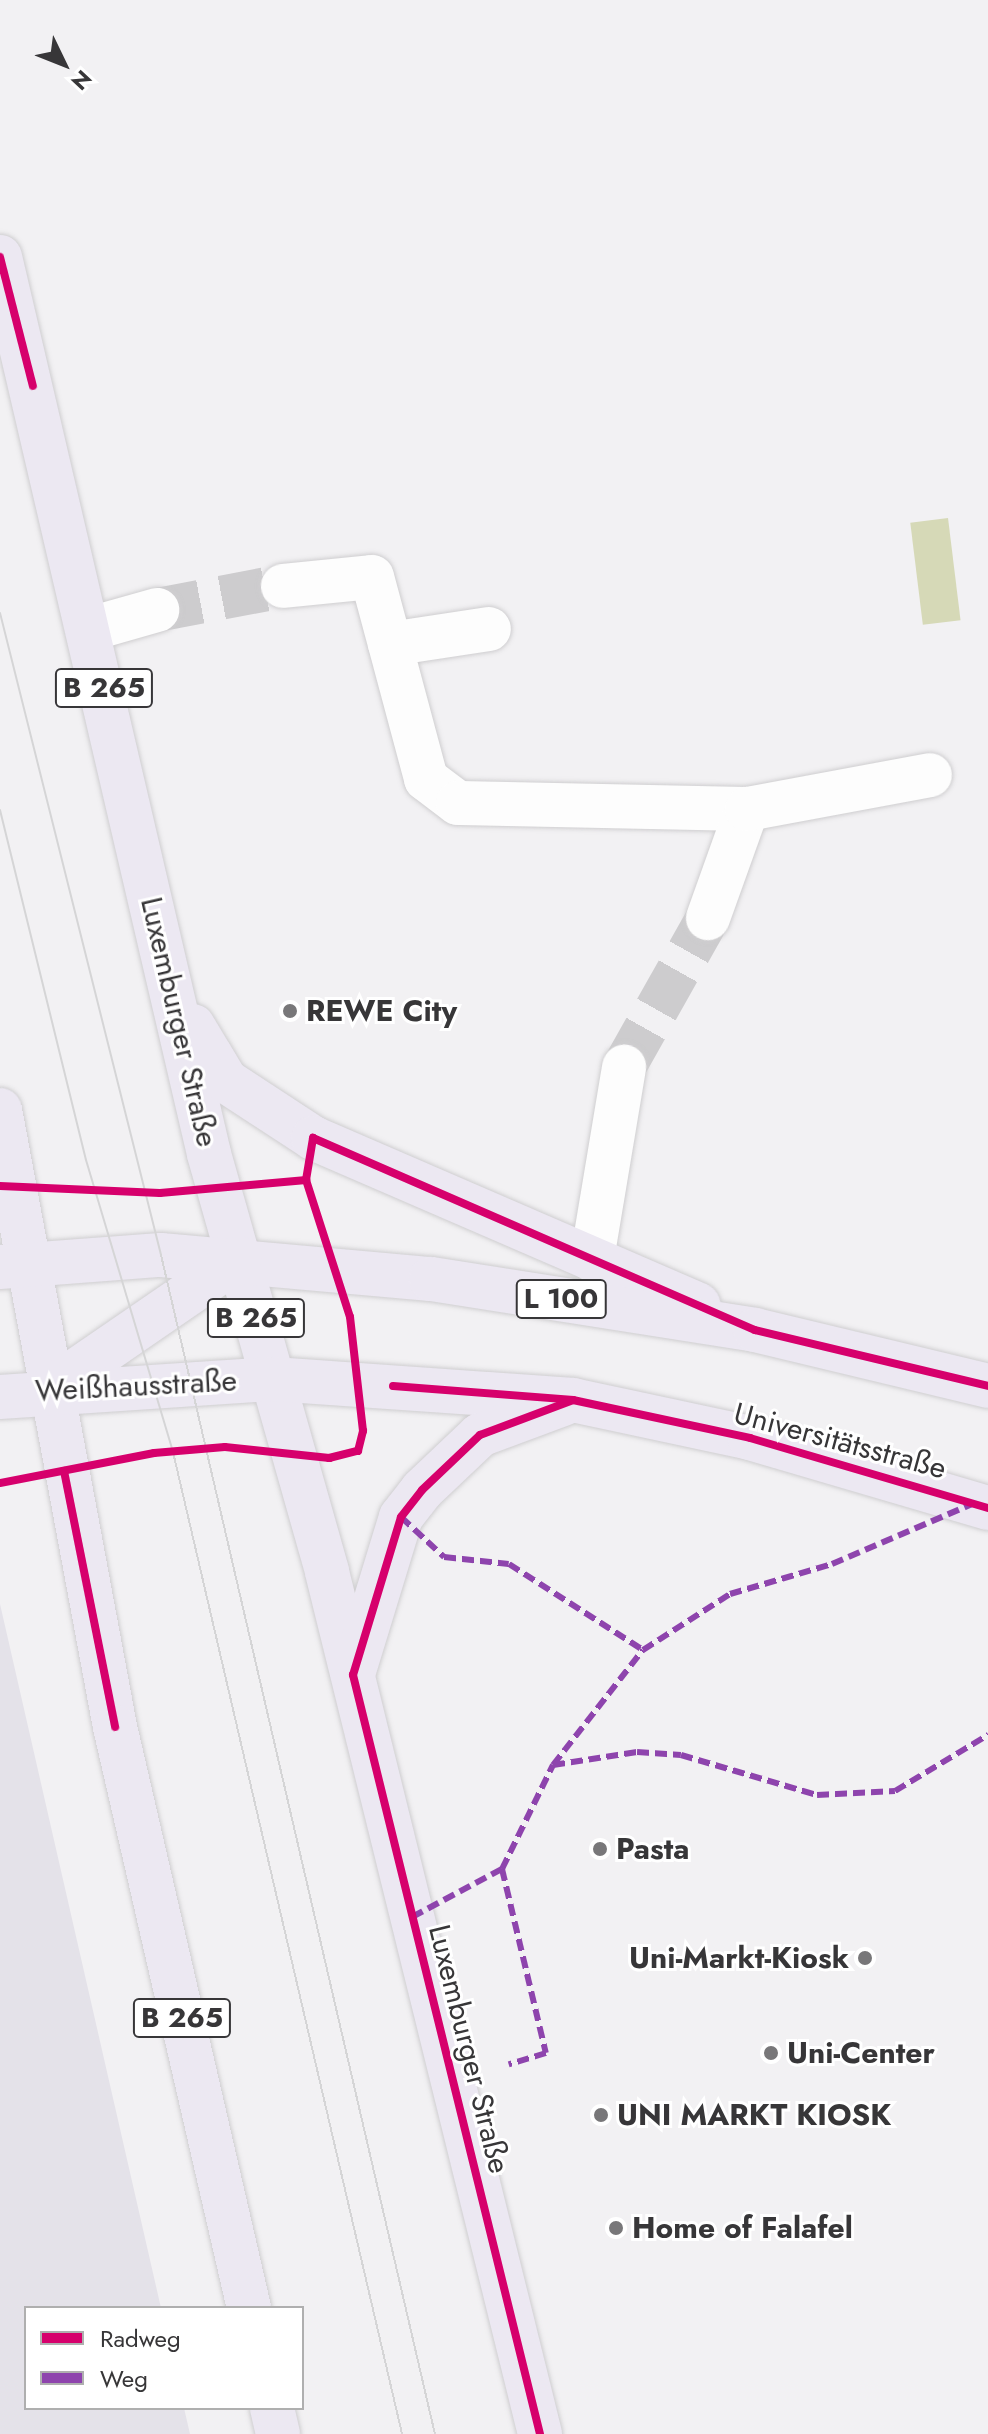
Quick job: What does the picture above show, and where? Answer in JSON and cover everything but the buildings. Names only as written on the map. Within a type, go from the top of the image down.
[{"type":"main road","name":"Luxemburger Straße","points":[[0,257],[90,629],[172,991],[240,1258],[353,1675],[540,2434]]},
{"type":"main road","name":"L 100","points":[[172,991],[226,1081],[313,1138],[755,1330]]},
{"type":"main road","name":"B 265","points":[[0,1110],[14,1266],[51,1388],[115,1727],[249,2306]]},
{"type":"main road","name":"L 100","points":[[14,1266],[161,1255],[240,1258],[431,1279],[755,1330],[988,1386]]},
{"type":"main road","points":[[51,1388],[240,1258]]},
{"type":"main road","name":"Weißhausstraße","points":[[0,1397],[51,1388],[273,1379]]},
{"type":"main road","name":"Universitätsstraße","points":[[273,1379],[573,1400],[750,1438],[988,1508]]},
{"type":"main road","points":[[353,1675],[401,1517],[422,1490],[480,1435],[573,1400]]},
{"type":"main road","points":[[272,2410],[278,2434]]},
{"type":"lane","points":[[283,586],[372,577],[426,779],[458,803],[747,809],[930,775]]},
{"type":"lane","points":[[90,629],[157,610]]},
{"type":"lane","points":[[390,644],[489,629]]},
{"type":"lane","points":[[708,918],[747,809]]},
{"type":"lane","points":[[592,1259],[624,1067]]},
{"type":"shaded area","points":[[0,1604],[161,2306],[24,2306],[24,2410],[184,2410],[190,2434],[0,2434]]},
{"type":"green space","points":[[948,518],[961,620],[923,625],[910,523]]},
{"type":"tunnel","points":[[157,610],[283,586]]},
{"type":"tunnel","points":[[624,1067],[708,918]]},
{"type":"tram line","points":[[0,613],[161,1255],[435,2434]]},
{"type":"tram line","points":[[0,810],[86,1160],[173,1452],[402,2434]]},
{"type":"marked path","points":[[553,1765],[643,1650],[730,1594],[832,1564],[972,1504]]},
{"type":"marked path","points":[[401,1517],[444,1557],[509,1564],[643,1650]]},
{"type":"marked path","points":[[412,1917],[502,1869],[553,1765],[637,1752],[681,1755],[817,1795],[895,1791],[988,1735]]},
{"type":"marked path","points":[[502,1869],[546,2053],[509,2064]]},
{"type":"cycle path","points":[[0,257],[33,386]]},
{"type":"cycle path","points":[[0,1186],[160,1193],[306,1180],[313,1138],[755,1330],[988,1386]]},
{"type":"cycle path","points":[[0,1483],[154,1453],[225,1447],[329,1458],[358,1451],[363,1431],[350,1317],[306,1180]]},
{"type":"cycle path","points":[[393,1386],[573,1400],[750,1438],[988,1508]]},
{"type":"cycle path","points":[[540,2434],[353,1675],[401,1517],[422,1490],[480,1435],[573,1400]]},
{"type":"cycle path","points":[[64,1471],[115,1727]]},
{"type":"place","name":"REWE City","points":[[290,1011]]},
{"type":"place","name":"Pasta","points":[[600,1849]]},
{"type":"place","name":"Uni-Markt-Kiosk","points":[[865,1958]]},
{"type":"place","name":"Uni-Center","points":[[771,2053]]},
{"type":"place","name":"UNI MARKT KIOSK","points":[[601,2115]]},
{"type":"place","name":"Home of Falafel","points":[[616,2228]]}]
